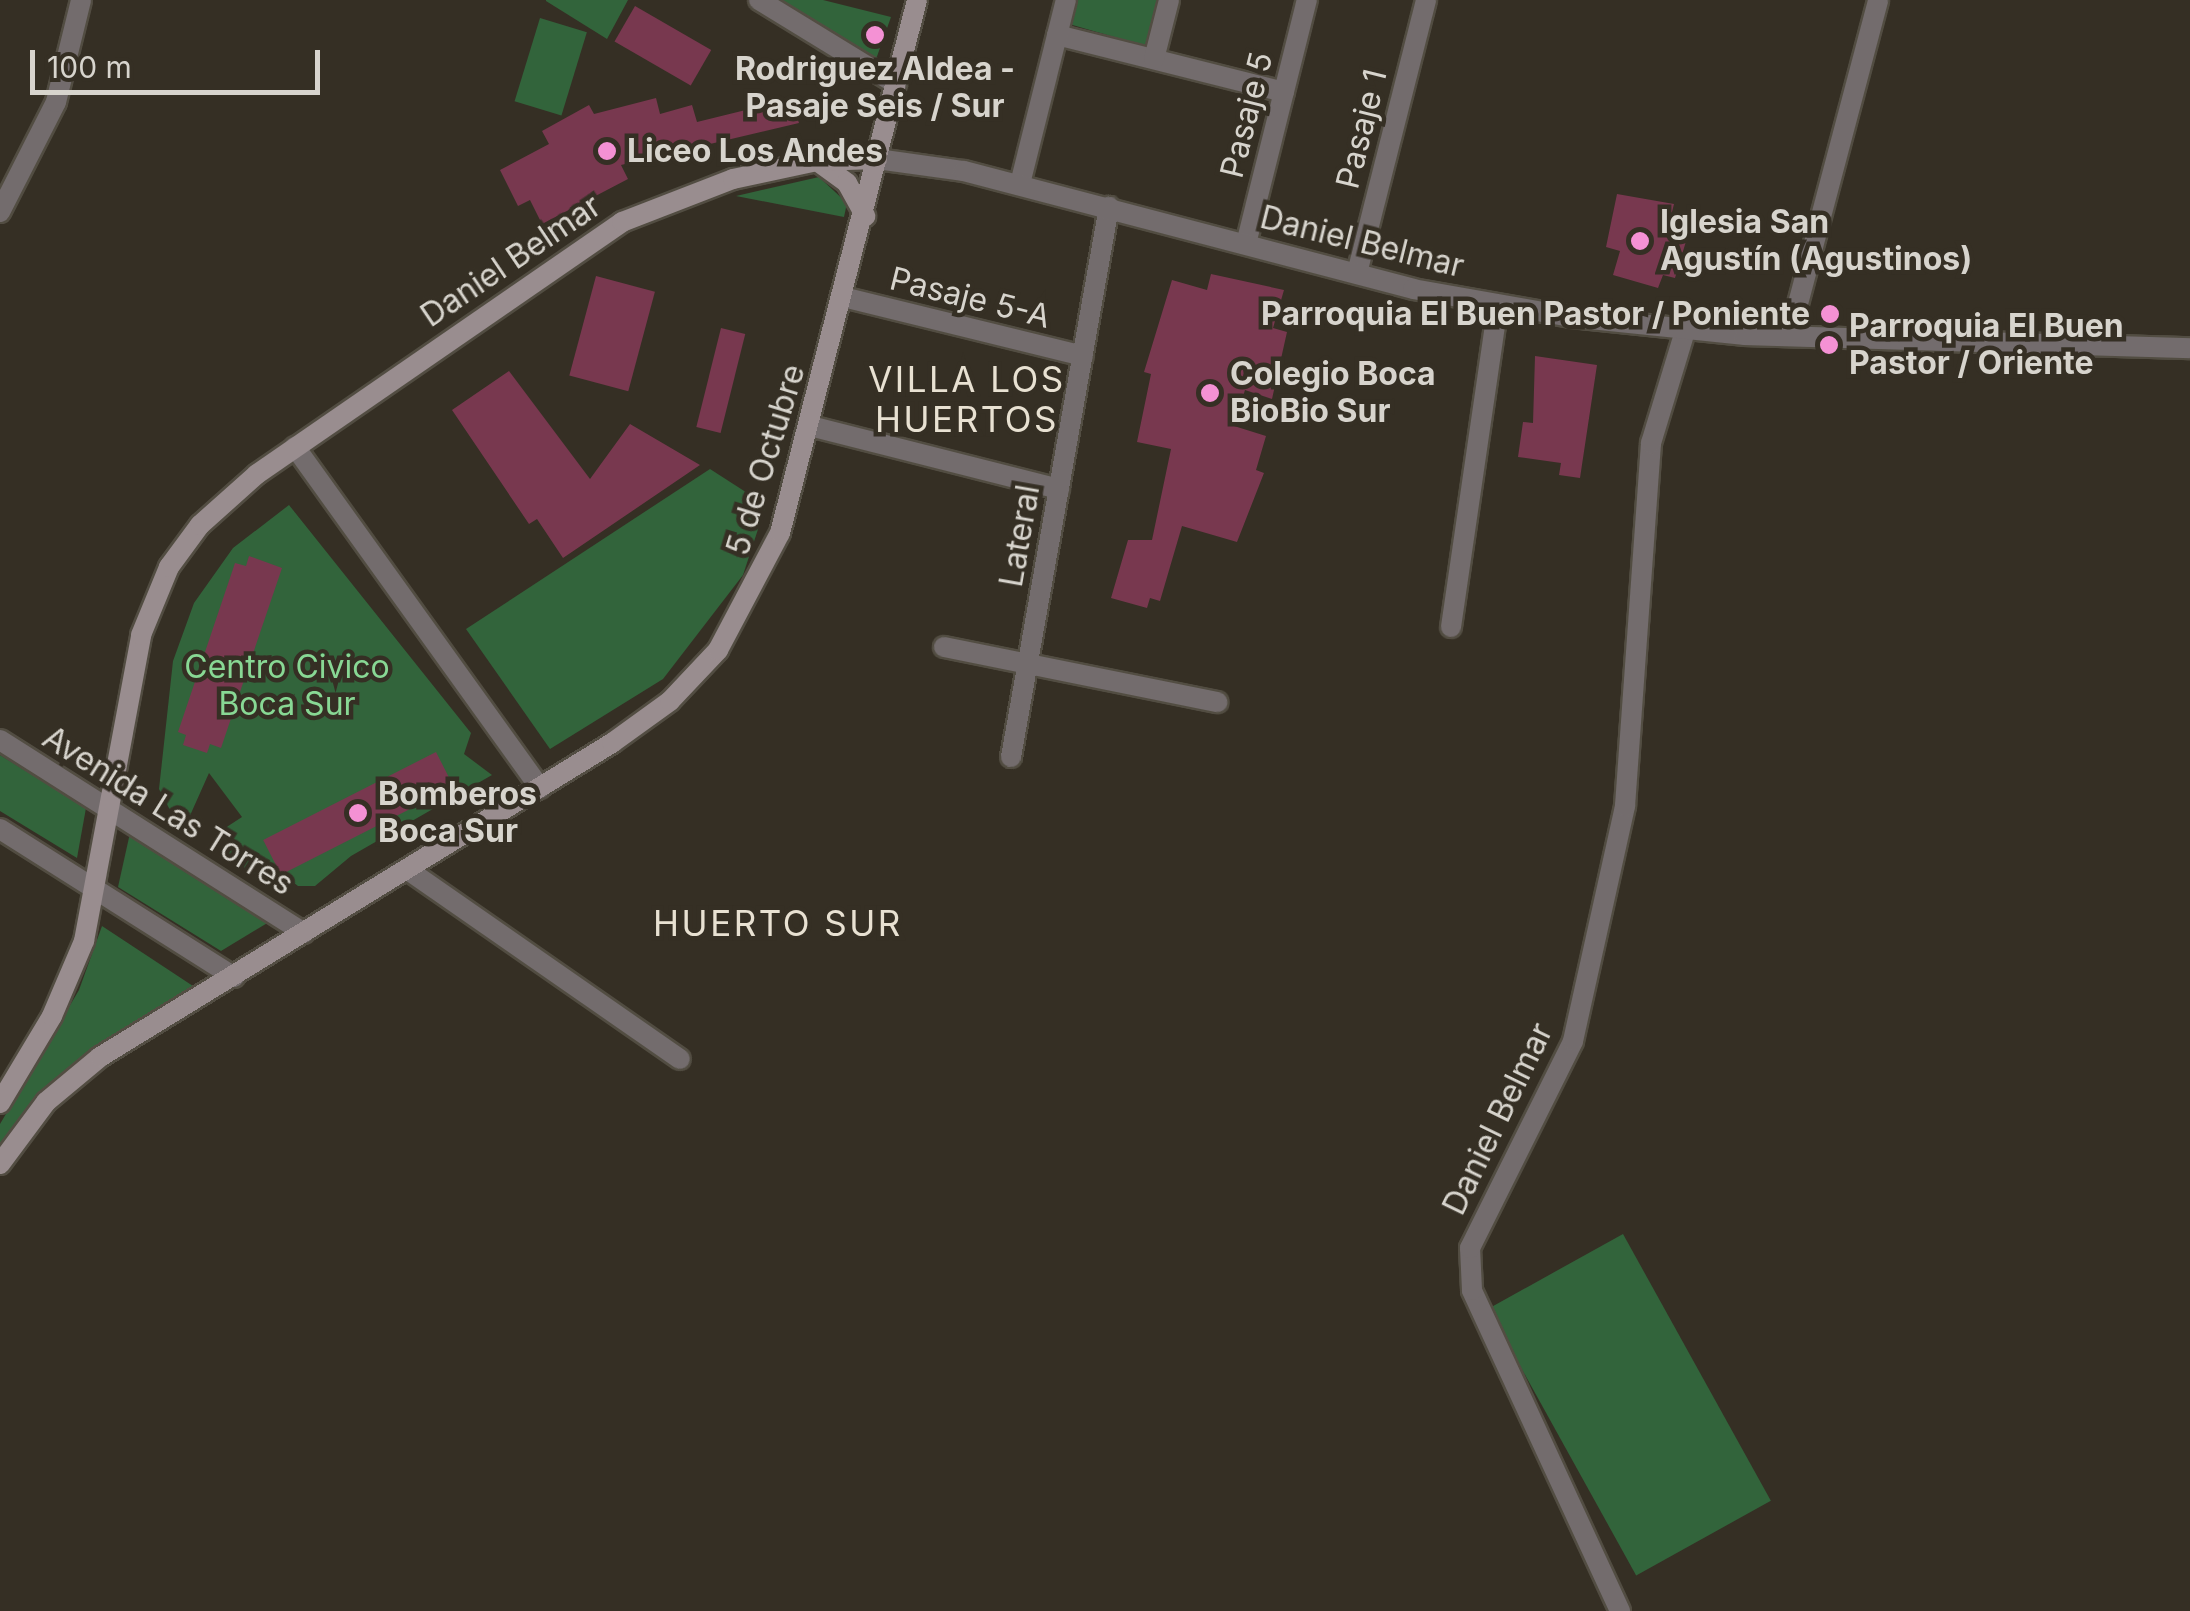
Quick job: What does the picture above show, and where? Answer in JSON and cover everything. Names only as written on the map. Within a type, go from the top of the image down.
[{"type":"main road","name":"5 de Octubre","points":[[234,977],[540,788],[670,701],[718,650],[769,562],[844,298],[917,0]]},
{"type":"main road","name":"Daniel Belmar","points":[[0,1102],[64,992],[98,891],[134,661],[158,587],[220,504],[622,222],[693,192],[817,161],[878,159]]},
{"type":"main road","points":[[817,161],[847,183],[865,216]]},
{"type":"main road","points":[[0,1164],[81,1070],[234,977]]},
{"type":"street","points":[[0,212],[56,102],[81,0]]},
{"type":"street","points":[[1020,184],[1066,0]]},
{"type":"street","points":[[1154,59],[1169,0]]},
{"type":"street","name":"Pasaje 5","points":[[1246,244],[1307,0]]},
{"type":"street","name":"Pasaje 1","points":[[1356,274],[1426,0]]},
{"type":"street","points":[[1790,334],[1878,0]]},
{"type":"street","points":[[763,1],[896,84]]},
{"type":"street","points":[[1057,35],[1284,92]]},
{"type":"street","name":"Daniel Belmar","points":[[878,159],[1020,184],[1356,274],[1498,306],[1685,331],[2190,348]]},
{"type":"street","name":"Lateral","points":[[1011,757],[1109,207]]},
{"type":"street","name":"Pasaje 5-A","points":[[844,298],[1083,356]]},
{"type":"street","points":[[1452,627],[1498,306]]},
{"type":"street","name":"Daniel Belmar","points":[[1620,1611],[1472,1290],[1470,1248],[1573,1041],[1624,806],[1651,443],[1685,331]]},
{"type":"street","points":[[810,426],[1059,489]]},
{"type":"street","points":[[295,448],[540,788]]},
{"type":"street","points":[[944,647],[1218,702]]},
{"type":"street","name":"Avenida Las Torres","points":[[0,740],[304,933]]},
{"type":"street","points":[[0,829],[234,977]]},
{"type":"street","points":[[408,870],[680,1059]]},
{"type":"green space","points":[[546,0],[628,0],[607,39],[546,1]]},
{"type":"green space","points":[[778,0],[823,0],[891,17],[875,62]]},
{"type":"green space","points":[[1076,0],[1162,0],[1149,47],[1069,24]]},
{"type":"green space","points":[[540,18],[587,32],[561,116],[515,101]]},
{"type":"green space","points":[[819,177],[847,203],[844,217],[736,196]]},
{"type":"green space","points":[[710,469],[766,505],[743,575],[663,679],[550,749],[466,629]]},
{"type":"green space","name":"Centro Civico Boca Sur","points":[[289,505],[471,733],[464,754],[492,775],[351,856],[315,886],[298,886],[275,868],[260,877],[223,855],[233,849],[219,832],[242,817],[209,773],[188,820],[170,810],[159,789],[173,661],[194,603],[233,548]]},
{"type":"green space","points":[[0,755],[86,808],[77,858],[0,811]]},
{"type":"green space","points":[[130,833],[269,922],[221,951],[118,887]]},
{"type":"green space","points":[[102,926],[193,986],[71,1068],[0,1149],[0,1124],[79,990]]},
{"type":"green space","points":[[1623,1234],[1771,1501],[1636,1575],[1488,1309]]},
{"type":"building","points":[[635,6],[711,50],[691,86],[614,42]]},
{"type":"building","points":[[656,98],[660,114],[692,105],[697,122],[791,99],[799,123],[621,165],[628,179],[542,224],[530,200],[518,206],[500,170],[549,144],[542,131],[589,105],[594,114]]},
{"type":"building","name":"Iglesia San Agustín (Agustinos)","points":[[1617,194],[1674,204],[1672,212],[1693,218],[1675,278],[1663,275],[1658,288],[1613,275],[1620,251],[1606,247]]},
{"type":"building","points":[[1211,274],[1284,290],[1273,328],[1287,332],[1272,399],[1245,390],[1234,426],[1266,436],[1256,470],[1264,473],[1237,542],[1182,526],[1160,601],[1150,598],[1147,608],[1111,598],[1128,540],[1152,540],[1171,449],[1137,442],[1151,374],[1144,372],[1172,280],[1207,290]]},
{"type":"building","points":[[596,276],[655,292],[628,391],[569,375]]},
{"type":"building","points":[[721,328],[745,334],[721,433],[696,427]]},
{"type":"building","points":[[1535,356],[1597,365],[1580,478],[1559,475],[1561,463],[1518,457],[1523,422],[1533,423]]},
{"type":"building","points":[[509,371],[590,479],[630,424],[700,465],[563,558],[537,519],[529,524],[452,410]]},
{"type":"building","points":[[249,556],[282,568],[221,748],[210,744],[207,753],[183,745],[186,735],[178,732],[235,563],[246,566]]},
{"type":"building","name":"Bomberos Boca Sur","points":[[436,752],[454,787],[281,875],[263,840]]},
{"type":"place","name":"Rodriguez Aldea - Pasaje Seis / Sur","points":[[875,35]]},
{"type":"place","name":"Liceo Los Andes","points":[[607,151]]},
{"type":"place","name":"Iglesia San Agustín (Agustinos)","points":[[1640,241]]},
{"type":"place","name":"Parroquia El Buen Pastor / Poniente","points":[[1830,314]]},
{"type":"place","name":"Parroquia El Buen Pastor / Oriente","points":[[1829,345]]},
{"type":"place","name":"Colegio Boca BioBio Sur","points":[[1210,393]]},
{"type":"place","name":"Bomberos Boca Sur","points":[[358,813]]},
{"type":"district","name":"VILLA LOS HUERTOS","points":[[967,399]]},
{"type":"district","name":"HUERTO SUR","points":[[778,923]]}]
